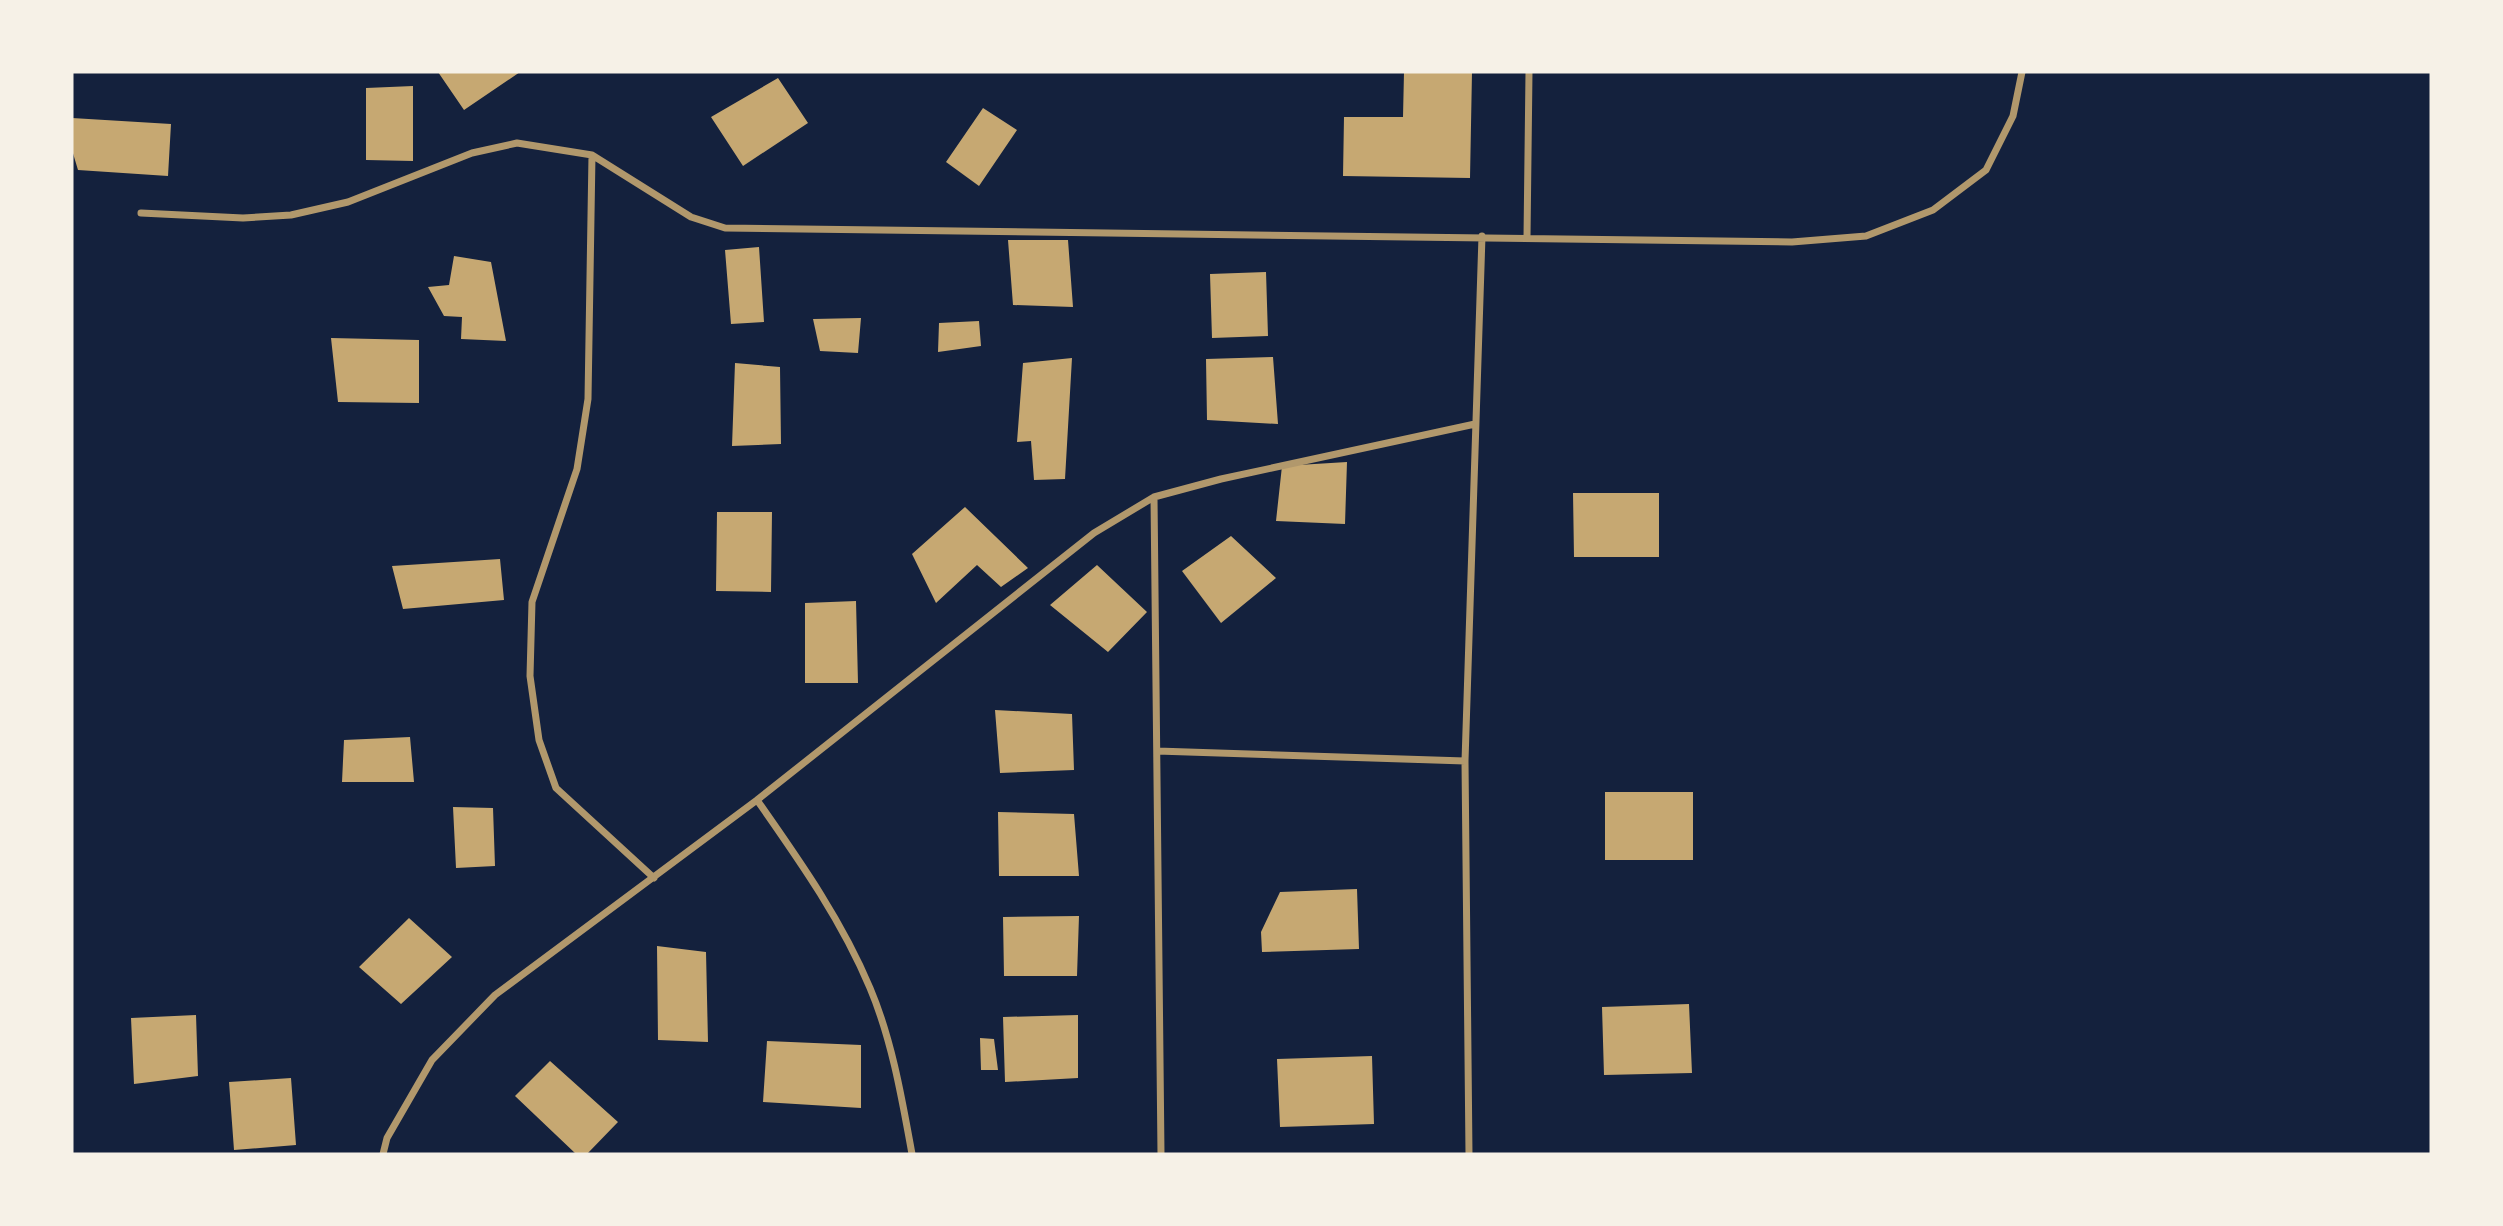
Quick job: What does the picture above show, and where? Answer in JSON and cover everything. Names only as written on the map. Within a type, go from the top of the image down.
[{"type":"street","points":[[1527,237],[1529,72]]},
{"type":"street","points":[[141,213],[243,218],[291,215],[348,202],[472,153],[517,143],[592,155],[691,217],[724,228],[1791,242],[1866,236],[1933,210],[1986,170],[2013,116],[2022,72]]},
{"type":"street","points":[[592,155],[587,399],[577,469],[532,602],[530,676],[539,740],[556,788],[654,878]]},
{"type":"street","points":[[1469,1154],[1465,761],[1482,236]]},
{"type":"street","points":[[383,1154],[387,1138],[432,1060],[495,995],[757,800],[1094,533],[1154,497],[1221,479],[1475,424]]},
{"type":"street","points":[[1154,497],[1161,1154]]},
{"type":"street","points":[[1157,751],[1465,761]]},
{"type":"street","points":[[757,800],[825,897],[871,989],[899,1083],[912,1154]]},
{"type":"building","points":[[438,72],[520,72],[464,110]]},
{"type":"building","points":[[1404,72],[1472,72],[1470,178],[1343,176],[1344,117],[1403,117]]},
{"type":"building","points":[[778,78],[808,123],[743,166],[711,117]]},
{"type":"building","points":[[413,86],[413,161],[366,160],[366,88]]},
{"type":"building","points":[[983,108],[1017,130],[979,186],[946,162]]},
{"type":"building","points":[[72,118],[171,124],[168,176],[78,170],[72,150]]},
{"type":"building","points":[[1008,240],[1068,240],[1073,307],[1013,305]]},
{"type":"building","points":[[759,247],[764,322],[731,324],[725,250]]},
{"type":"building","points":[[454,256],[491,262],[506,341],[461,339],[462,317],[444,316],[428,287],[449,285]]},
{"type":"building","points":[[1266,272],[1268,336],[1212,338],[1210,274]]},
{"type":"building","points":[[861,318],[858,353],[820,351],[813,319]]},
{"type":"building","points":[[979,321],[981,346],[938,352],[939,323]]},
{"type":"building","points":[[331,338],[419,340],[419,403],[338,402]]},
{"type":"building","points":[[1273,357],[1278,424],[1207,420],[1206,359]]},
{"type":"building","points":[[1072,358],[1065,479],[1034,480],[1031,441],[1017,442],[1023,363]]},
{"type":"building","points":[[735,363],[780,367],[781,444],[732,446]]},
{"type":"building","points":[[1347,462],[1345,524],[1276,521],[1282,466]]},
{"type":"building","points":[[1573,493],[1659,493],[1659,557],[1574,557]]},
{"type":"building","points":[[965,507],[1028,568],[1001,587],[977,565],[936,603],[912,554]]},
{"type":"building","points":[[717,512],[772,512],[771,592],[716,591]]},
{"type":"building","points":[[1231,536],[1276,578],[1221,623],[1182,571]]},
{"type":"building","points":[[500,559],[504,600],[403,609],[392,566]]},
{"type":"building","points":[[1097,565],[1147,612],[1108,652],[1050,605]]},
{"type":"building","points":[[856,601],[858,683],[805,683],[805,603]]},
{"type":"building","points":[[995,710],[1072,714],[1074,770],[1000,773]]},
{"type":"building","points":[[410,737],[414,782],[342,782],[344,740]]},
{"type":"building","points":[[1605,792],[1693,792],[1693,860],[1605,860]]},
{"type":"building","points":[[453,807],[493,808],[495,866],[456,868]]},
{"type":"building","points":[[998,812],[1074,814],[1079,876],[999,876]]},
{"type":"building","points":[[1357,889],[1359,949],[1262,952],[1261,932],[1280,892]]},
{"type":"building","points":[[1079,916],[1077,976],[1004,976],[1003,917]]},
{"type":"building","points":[[409,918],[452,957],[401,1004],[359,967]]},
{"type":"building","points":[[657,946],[706,952],[708,1042],[658,1040]]},
{"type":"building","points":[[1689,1004],[1692,1073],[1604,1075],[1602,1007]]},
{"type":"building","points":[[196,1015],[198,1076],[134,1084],[131,1018]]},
{"type":"building","points":[[1078,1015],[1078,1078],[1005,1082],[1003,1017]]},
{"type":"building","points":[[980,1038],[994,1039],[998,1070],[981,1070]]},
{"type":"building","points":[[767,1041],[861,1045],[861,1108],[763,1102]]},
{"type":"building","points":[[1372,1056],[1374,1124],[1280,1127],[1277,1059]]},
{"type":"building","points":[[550,1061],[618,1122],[587,1154],[576,1154],[515,1096]]},
{"type":"building","points":[[291,1078],[296,1145],[234,1150],[229,1082]]}]
